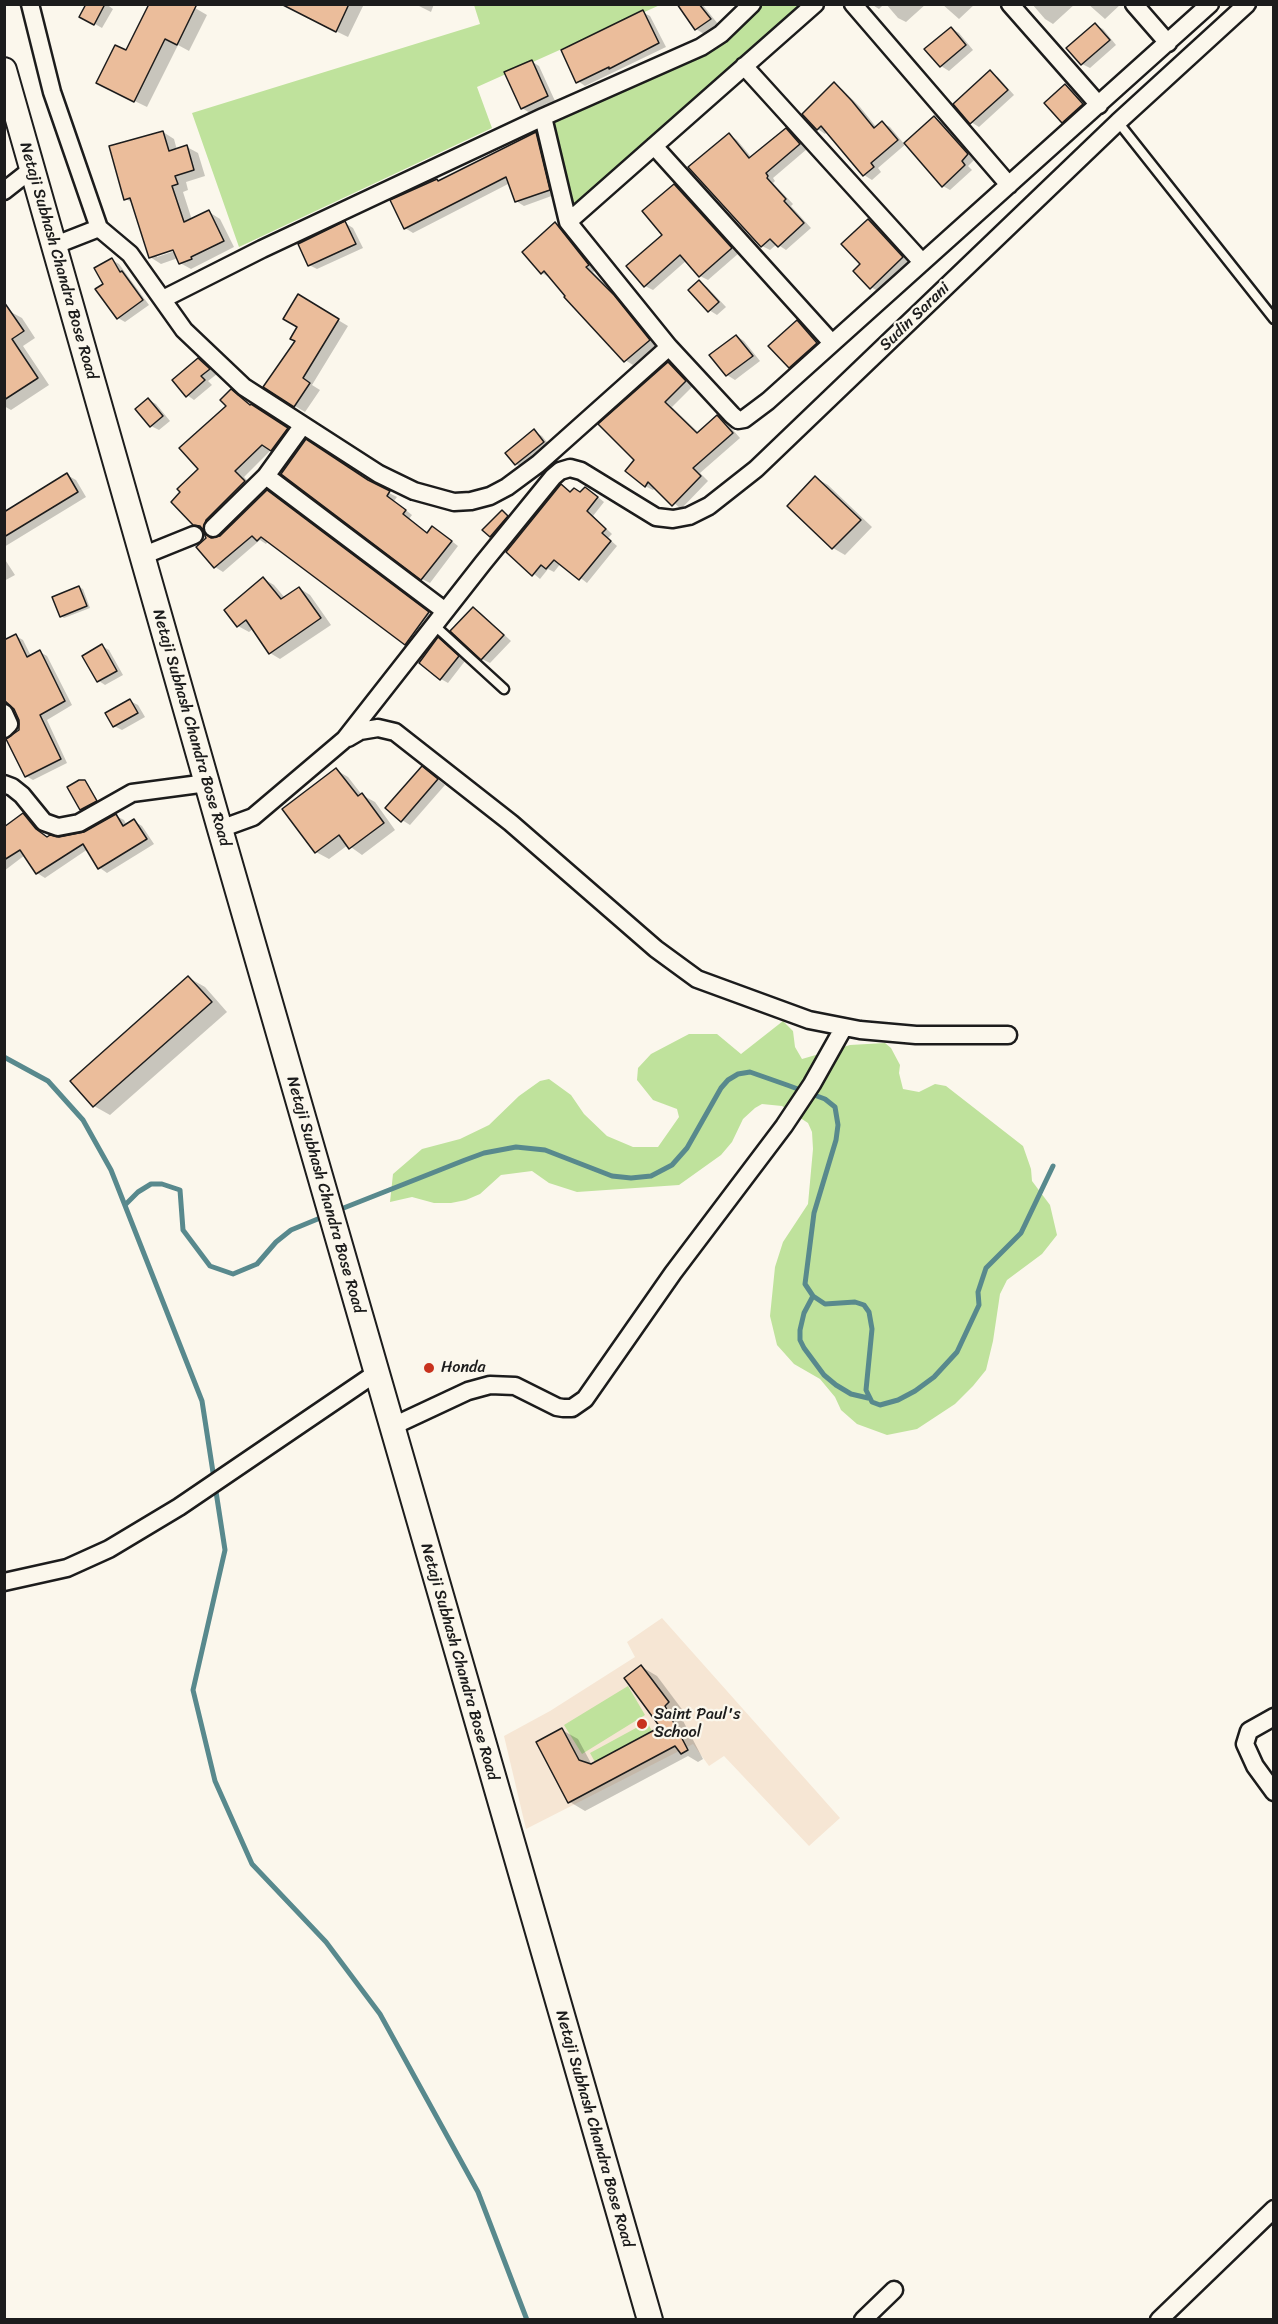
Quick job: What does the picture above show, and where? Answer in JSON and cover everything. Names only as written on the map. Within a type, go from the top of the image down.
[{"type":"street","points":[[30,4],[52,93],[99,228],[130,254],[184,330],[244,387],[379,474],[414,491],[454,502],[471,501],[490,496],[507,487],[538,464],[669,347]]},
{"type":"street","points":[[163,299],[262,249],[543,117],[709,43],[752,4]]},
{"type":"street","points":[[568,222],[815,4]]},
{"type":"street","points":[[853,4],[1009,185]]},
{"type":"street","points":[[1010,4],[1116,124]]},
{"type":"street","points":[[1134,4],[1168,43]]},
{"type":"street","points":[[543,117],[568,222],[669,347],[738,420],[753,414],[1210,4]]},
{"type":"street","name":"Sudin Sarani","points":[[445,611],[553,477],[565,469],[576,469],[656,517],[673,519],[689,516],[709,506],[756,470],[1116,124],[1247,4]]},
{"type":"street","points":[[744,66],[922,262]]},
{"type":"street","name":"Netaji Subhash Chandra Bose Road","points":[[4,70],[318,1172],[490,1758],[650,2319]]},
{"type":"street","points":[[654,146],[832,344]]},
{"type":"street","points":[[4,191],[32,169]]},
{"type":"street","points":[[53,246],[99,228]]},
{"type":"street","points":[[213,528],[266,476],[303,425]]},
{"type":"street","points":[[266,476],[445,611],[345,740]]},
{"type":"street","points":[[142,556],[194,535]]},
{"type":"street","points":[[368,710],[511,823],[656,949],[697,979],[809,1020],[844,1027],[916,1035],[1008,1035]]},
{"type":"street","points":[[4,713],[9,724],[4,729]]},
{"type":"street","points":[[220,829],[253,817],[345,740],[360,731],[378,728],[395,732]]},
{"type":"street","points":[[4,784],[22,795],[44,822],[58,827],[79,823],[132,794],[207,783]]},
{"type":"street","points":[[391,1426],[468,1391],[490,1385],[515,1386],[563,1408],[572,1408],[585,1399],[673,1273],[800,1103],[844,1027]]},
{"type":"street","points":[[4,1582],[66,1568],[109,1549],[179,1507],[376,1373]]},
{"type":"street","points":[[1274,1717],[1249,1731],[1245,1744],[1254,1766],[1274,1792]]},
{"type":"street","points":[[1159,2319],[1274,2209]]},
{"type":"street","points":[[863,2319],[894,2290]]},
{"type":"lane","points":[[1116,124],[1274,319]]},
{"type":"lane","points":[[434,625],[504,689]]},
{"type":"shaded area","name":"Saint Paul's School","points":[[662,1618],[840,1818],[809,1846],[724,1756],[709,1766],[693,1744],[526,1829],[504,1736],[550,1711],[635,1657],[627,1642]]},
{"type":"green space","points":[[474,5],[660,5],[477,87],[492,128],[239,247],[192,113],[480,24]]},
{"type":"green space","points":[[753,5],[816,5],[568,222],[543,117],[709,43]]},
{"type":"green space","points":[[783,1021],[793,1031],[795,1047],[802,1059],[850,1045],[885,1043],[891,1048],[900,1065],[899,1073],[903,1089],[919,1092],[935,1084],[946,1086],[1023,1146],[1031,1169],[1032,1181],[1050,1205],[1057,1235],[1042,1254],[1007,1280],[1000,1294],[986,1370],[955,1404],[917,1429],[887,1435],[857,1424],[841,1410],[835,1397],[820,1379],[794,1364],[777,1345],[770,1316],[775,1267],[783,1242],[808,1204],[813,1149],[812,1132],[808,1123],[782,1106],[762,1104],[755,1108],[743,1119],[732,1142],[721,1155],[679,1185],[577,1192],[549,1183],[532,1171],[501,1175],[480,1194],[466,1200],[434,1203],[412,1197],[390,1202],[393,1174],[422,1149],[460,1139],[489,1125],[519,1096],[540,1081],[549,1079],[571,1095],[584,1114],[607,1136],[633,1147],[658,1147],[679,1117],[677,1109],[653,1100],[637,1080],[638,1068],[651,1054],[689,1034],[717,1034],[741,1054]]},
{"type":"green space","points":[[628,1686],[645,1715],[582,1754],[564,1725]]},
{"type":"green space","points":[[647,1722],[652,1731],[595,1762],[590,1753]]},
{"type":"building","points":[[86,4],[105,4],[94,25],[79,17]]},
{"type":"building","points":[[149,4],[197,4],[177,45],[165,39],[134,102],[96,83],[115,45],[126,50]]},
{"type":"building","points":[[281,4],[349,4],[336,32]]},
{"type":"building","points":[[677,4],[699,4],[711,19],[695,30]]},
{"type":"building","points":[[643,10],[659,43],[576,83],[561,50]]},
{"type":"building","points":[[1095,23],[1110,40],[1081,65],[1066,48]]},
{"type":"building","points":[[951,27],[966,45],[940,67],[924,49]]},
{"type":"building","points":[[532,60],[548,96],[521,109],[504,72]]},
{"type":"building","points":[[990,70],[1008,90],[970,124],[953,104]]},
{"type":"building","points":[[834,82],[874,128],[882,121],[898,140],[871,163],[874,167],[863,176],[821,126],[817,130],[802,114]]},
{"type":"building","points":[[1065,84],[1083,104],[1062,123],[1044,103]]},
{"type":"building","points":[[934,116],[968,154],[962,161],[965,165],[942,187],[904,143]]},
{"type":"building","points":[[786,128],[800,144],[766,173],[767,178],[786,199],[784,201],[804,223],[778,247],[770,239],[761,247],[688,167],[729,133],[749,158]]},
{"type":"building","points":[[163,131],[169,151],[187,145],[194,170],[175,176],[178,184],[172,186],[184,222],[209,210],[224,241],[179,264],[173,250],[149,258],[130,198],[124,200],[109,146]]},
{"type":"building","points":[[536,132],[550,190],[515,202],[506,177],[404,229],[390,200],[437,179],[438,181]]},
{"type":"building","points":[[674,184],[732,248],[699,277],[680,255],[644,287],[626,266],[662,235],[642,211]]},
{"type":"building","points":[[868,219],[903,257],[870,289],[853,271],[860,264],[841,244]]},
{"type":"building","points":[[345,221],[356,244],[308,266],[298,244]]},
{"type":"building","points":[[555,222],[589,265],[586,267],[614,295],[650,340],[624,362],[564,297],[544,271],[541,274],[522,252]]},
{"type":"building","points":[[112,258],[120,272],[122,271],[143,300],[117,319],[95,289],[103,284],[94,268]]},
{"type":"building","points":[[699,280],[719,302],[708,312],[688,290]]},
{"type":"building","points":[[298,294],[339,319],[303,378],[310,383],[294,407],[263,387],[295,341],[290,339],[297,327],[283,319]]},
{"type":"building","points":[[4,302],[24,331],[12,339],[38,378],[4,400]]},
{"type":"building","points":[[797,320],[817,343],[789,368],[768,346]]},
{"type":"building","points":[[736,335],[753,356],[726,376],[709,355]]},
{"type":"building","points":[[198,358],[210,369],[201,376],[205,380],[186,397],[172,380]]},
{"type":"building","points":[[668,362],[686,381],[665,402],[697,433],[717,415],[733,433],[693,468],[701,476],[672,506],[648,482],[645,487],[625,471],[634,460],[598,424]]},
{"type":"building","points":[[231,389],[250,405],[288,428],[271,451],[262,445],[235,471],[245,481],[206,520],[203,530],[200,526],[193,525],[171,502],[180,492],[177,489],[198,469],[179,448],[226,406],[220,400]]},
{"type":"building","points":[[148,398],[163,416],[150,427],[135,409]]},
{"type":"building","points":[[534,429],[544,442],[515,465],[505,453]]},
{"type":"building","points":[[306,439],[368,480],[390,491],[387,496],[406,510],[403,514],[427,533],[432,526],[452,541],[421,580],[281,474]]},
{"type":"building","points":[[67,473],[78,492],[4,537],[4,512]]},
{"type":"building","points":[[815,476],[861,520],[832,549],[787,506]]},
{"type":"building","points":[[561,484],[570,492],[574,488],[580,492],[585,487],[598,497],[587,511],[606,529],[602,533],[611,541],[579,580],[554,560],[546,569],[541,565],[532,576],[506,552]]},
{"type":"building","points":[[267,490],[429,612],[405,645],[261,537],[257,541],[252,536],[214,568],[196,547],[206,538],[204,533],[211,538],[220,536]]},
{"type":"building","points":[[502,510],[508,516],[490,537],[482,530]]},
{"type":"building","points":[[263,577],[281,599],[299,587],[321,618],[269,654],[246,620],[237,627],[224,610]]},
{"type":"building","points":[[79,586],[87,606],[60,617],[52,597]]},
{"type":"building","points":[[473,607],[504,635],[481,660],[450,631]]},
{"type":"building","points":[[16,634],[27,657],[40,650],[65,701],[40,715],[61,759],[25,777],[6,739],[19,730],[19,720],[14,709],[4,700],[4,640]]},
{"type":"building","points":[[438,637],[459,656],[440,680],[419,663]]},
{"type":"building","points":[[102,644],[117,671],[97,682],[82,656]]},
{"type":"building","points":[[130,699],[138,713],[113,727],[105,713]]},
{"type":"building","points":[[422,766],[438,779],[401,822],[385,808]]},
{"type":"building","points":[[336,768],[358,796],[362,793],[384,823],[349,849],[339,835],[315,853],[282,809]]},
{"type":"building","points":[[79,780],[85,780],[97,801],[80,810],[67,787]]},
{"type":"building","points":[[23,813],[36,829],[47,837],[84,832],[116,814],[123,826],[134,819],[147,839],[98,869],[83,844],[36,874],[20,850],[4,860],[4,827]]},
{"type":"building","points":[[188,976],[212,1002],[93,1107],[70,1081]]},
{"type":"building","points":[[641,1665],[669,1702],[665,1706],[688,1750],[681,1754],[675,1746],[568,1803],[536,1742],[562,1728],[579,1760],[591,1764],[660,1727],[624,1678]]},
{"type":"waterway","points":[[4,1057],[48,1081],[83,1120],[111,1170],[202,1401],[225,1550],[193,1690],[215,1781],[252,1864],[326,1942],[380,2014],[478,2192],[527,2320]]},
{"type":"waterway","points":[[336,1211],[484,1153],[516,1147],[545,1150],[612,1176],[631,1178],[651,1176],[672,1165],[687,1148],[721,1088],[728,1080],[738,1074],[750,1072],[787,1085],[825,1099],[835,1107],[838,1125],[836,1140],[814,1213],[805,1284],[813,1296],[825,1304],[855,1302],[864,1305],[869,1312],[872,1329],[866,1390],[872,1402],[880,1405],[898,1400],[915,1391],[934,1377],[957,1352],[979,1305],[978,1292],[986,1268],[1021,1233],[1053,1166]]},
{"type":"waterway","points":[[125,1205],[138,1192],[151,1184],[162,1184],[180,1190],[183,1230],[210,1266],[233,1274],[257,1264],[276,1242],[291,1230],[325,1216]]},
{"type":"waterway","points":[[813,1296],[804,1313],[800,1330],[800,1340],[804,1348],[824,1375],[836,1385],[851,1394],[868,1398]]},
{"type":"place","name":"Honda","points":[[429,1368]]},
{"type":"place","name":"Saint Paul's School","points":[[642,1724]]}]
